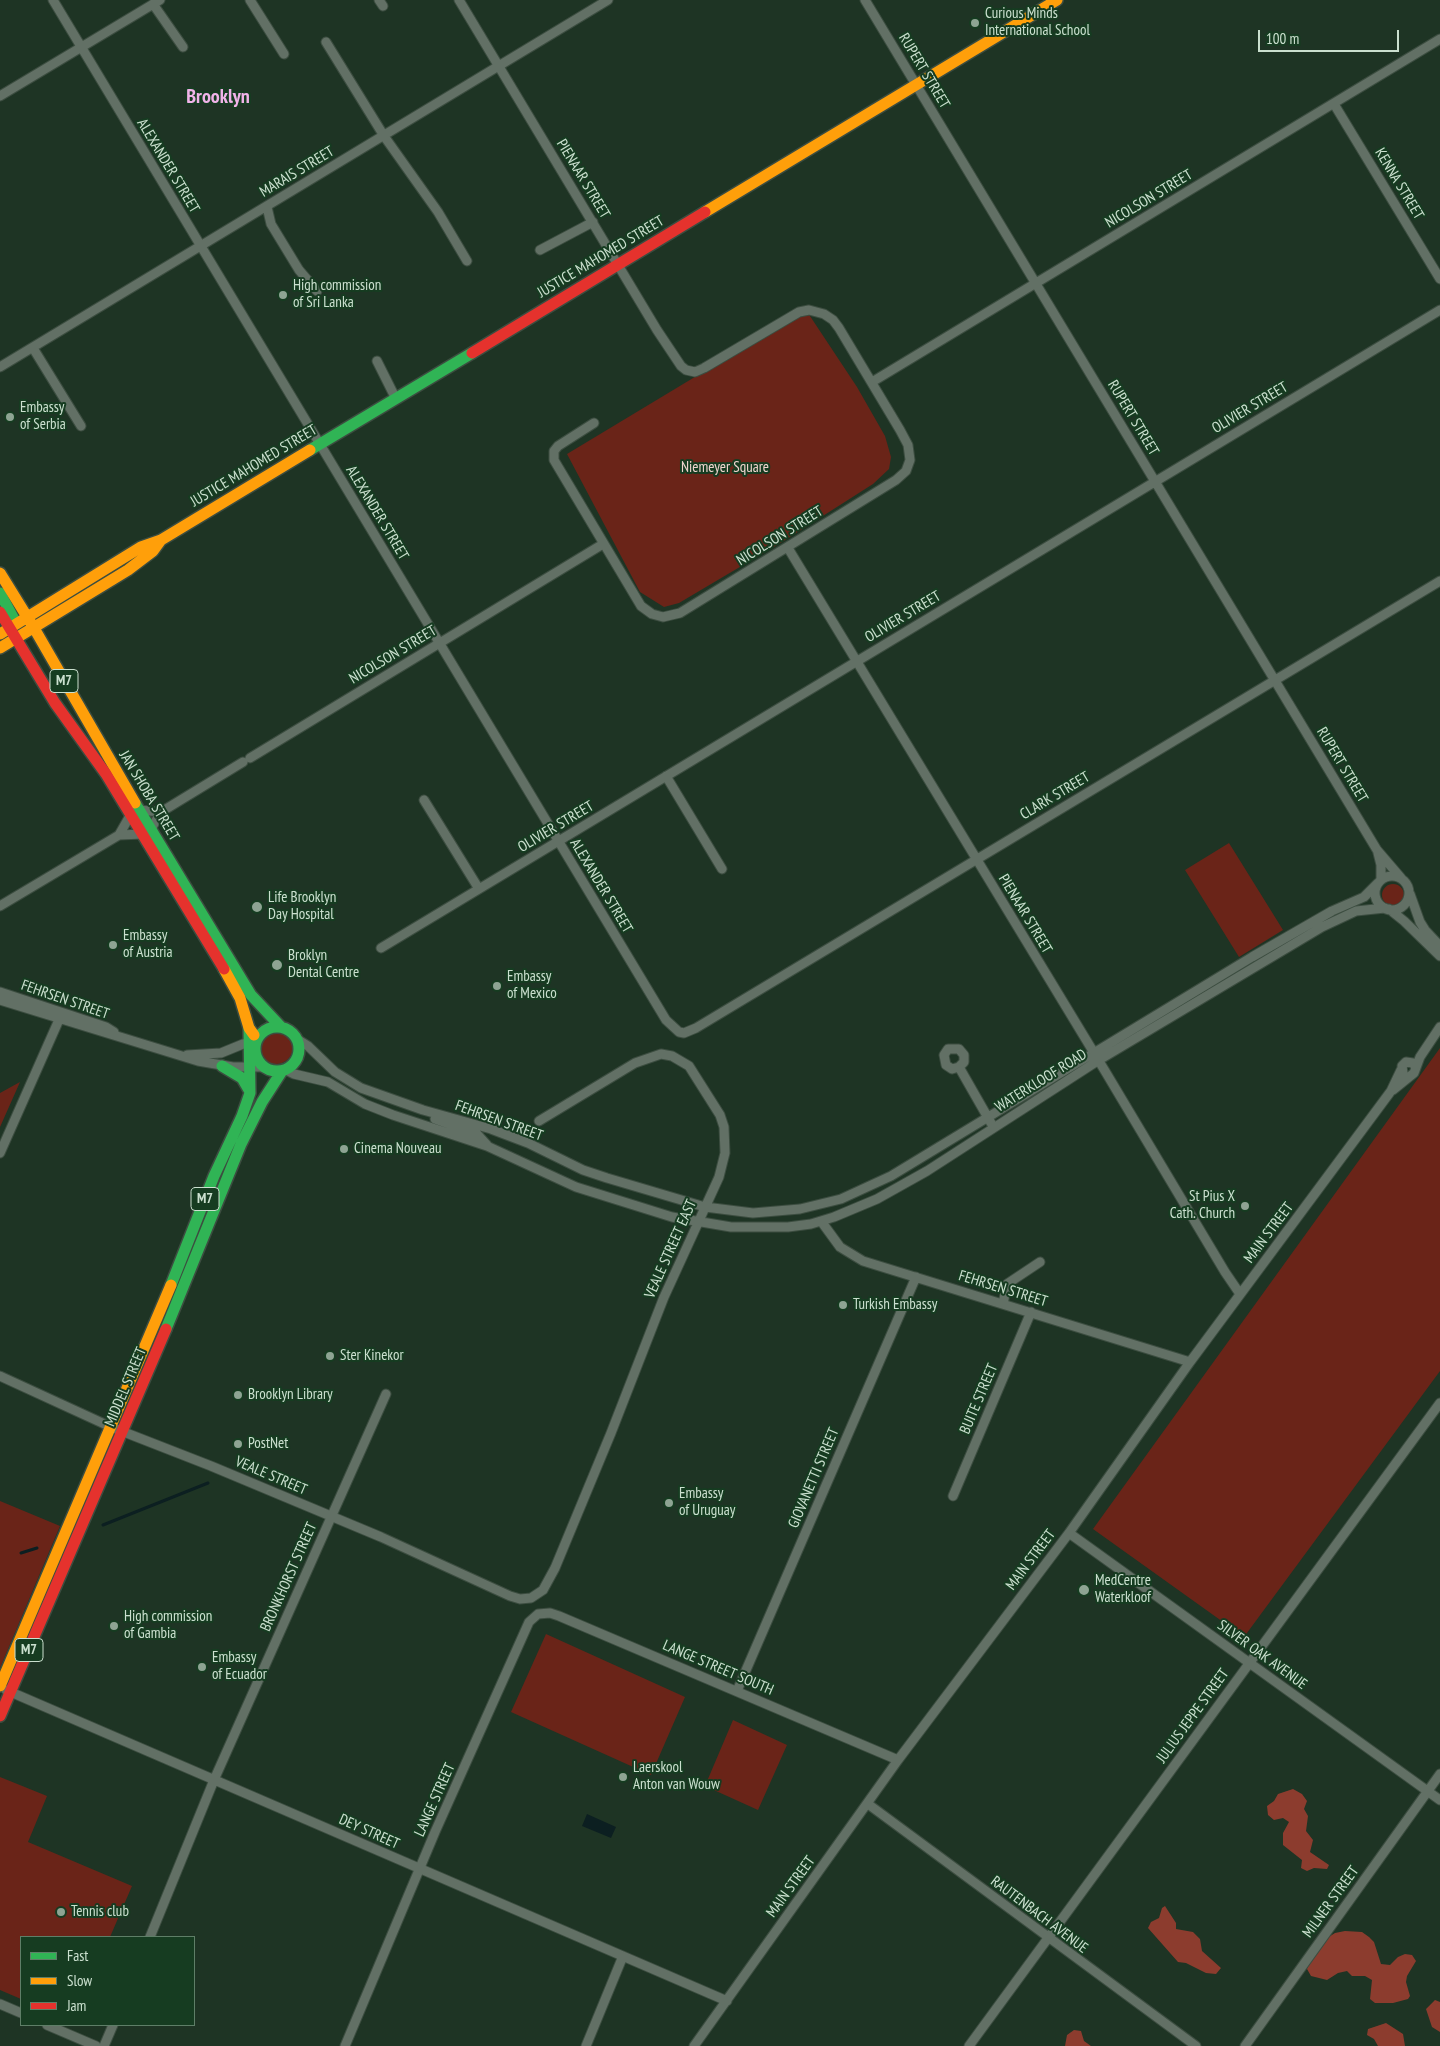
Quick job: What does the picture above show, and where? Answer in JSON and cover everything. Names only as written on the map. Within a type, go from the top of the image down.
[{"type":"main road","name":"JUSTICE MAHOMED STREET","points":[[9,628],[141,547],[161,540],[1057,0]]},
{"type":"main road","name":"JUSTICE MAHOMED STREET","points":[[0,648],[128,570],[153,552],[161,540]]},
{"type":"main road","name":"JAN SHOBA STREET","points":[[0,573],[34,628],[135,812],[229,977],[242,1004],[254,1041]]},
{"type":"main road","points":[[0,593],[9,628]]},
{"type":"main road","name":"JAN SHOBA STREET","points":[[0,612],[55,703],[135,812]]},
{"type":"main road","name":"JAN SHOBA STREET","points":[[147,832],[250,994],[281,1027]]},
{"type":"main road","points":[[254,1041],[267,1029],[281,1027]]},
{"type":"main road","name":"M7","points":[[281,1027],[291,1032],[297,1039],[299,1051],[298,1057],[291,1066],[284,1070]]},
{"type":"main road","name":"MIDDEL STREET","points":[[242,1116],[254,1093],[257,1065],[254,1041]]},
{"type":"main road","points":[[257,1065],[269,1070],[284,1070]]},
{"type":"main road","name":"MIDDEL STREET","points":[[0,1686],[153,1330],[214,1176],[242,1116],[257,1065]]},
{"type":"main road","points":[[222,1066],[242,1078],[250,1092]]},
{"type":"main road","name":"MIDDEL STREET","points":[[0,1716],[122,1432],[241,1144],[262,1102],[284,1070]]},
{"type":"street","name":"ALEXANDER STREET","points":[[53,0],[669,1025],[678,1032],[684,1033]]},
{"type":"street","points":[[250,0],[284,54]]},
{"type":"street","name":"PIENAAR STREET","points":[[459,0],[676,362],[686,370]]},
{"type":"street","name":"MARAIS STREET","points":[[0,368],[608,0]]},
{"type":"street","name":"RUPERT STREET","points":[[865,0],[1377,850],[1401,878]]},
{"type":"street","points":[[0,96],[156,2],[183,47]]},
{"type":"street","name":"NICOLSON STREET","points":[[872,382],[1440,40]]},
{"type":"street","points":[[326,42],[384,136],[424,190],[467,261]]},
{"type":"street","name":"KENNA STREET","points":[[1334,104],[1440,279]]},
{"type":"street","points":[[267,207],[271,224],[299,270],[317,290]]},
{"type":"street","points":[[540,250],[593,222]]},
{"type":"street","name":"NICOLSON STREET","points":[[594,423],[558,446],[553,455],[556,464],[640,606],[652,614],[663,617],[680,613],[788,548],[896,480],[906,471],[910,460],[908,445],[872,382],[833,320],[824,314],[808,310],[792,314],[704,368],[695,372],[686,370]]},
{"type":"street","name":"OLIVIER STREET","points":[[381,948],[1440,310]]},
{"type":"street","points":[[33,348],[82,426]]},
{"type":"street","points":[[377,361],[396,399]]},
{"type":"street","name":"NICOLSON STREET","points":[[147,832],[161,812],[603,544]]},
{"type":"street","name":"PIENAAR STREET","points":[[788,548],[1097,1057],[1224,1272],[1240,1294]]},
{"type":"street","name":"CLARK STREET","points":[[684,1033],[704,1023],[1440,580]]},
{"type":"street","points":[[666,776],[722,869]]},
{"type":"street","points":[[424,800],[480,889]]},
{"type":"street","points":[[0,906],[119,835],[135,812],[161,812]]},
{"type":"street","points":[[119,835],[147,832]]},
{"type":"street","name":"RUPERT STREET","points":[[1377,850],[1381,865],[1379,881]]},
{"type":"street","points":[[1440,946],[1424,930],[1406,883],[1401,878],[1390,876],[1379,881],[1375,890],[1379,904],[1404,921],[1440,956]]},
{"type":"street","name":"WATERKLOOF ROAD","points":[[698,1223],[731,1227],[788,1227],[821,1221],[851,1211],[877,1199],[950,1156],[1205,986],[1332,911],[1364,897],[1379,881]]},
{"type":"street","points":[[1387,909],[1396,909],[1404,905],[1409,891]]},
{"type":"street","name":"WATERKLOOF ROAD","points":[[705,1207],[738,1212],[762,1212],[800,1209],[841,1200],[881,1182],[1344,915],[1364,909],[1387,909]]},
{"type":"street","points":[[1205,986],[1210,994]]},
{"type":"street","name":"FEHRSEN STREET","points":[[0,992],[61,1016],[179,1054],[198,1062],[222,1066],[257,1065]]},
{"type":"street","name":"FEHRSEN STREET","points":[[0,1000],[61,1016]]},
{"type":"street","points":[[0,1153],[61,1016]]},
{"type":"street","points":[[1430,1041],[1403,1064],[1401,1070],[1404,1075],[1409,1076],[1414,1073],[1430,1041],[1440,1027]]},
{"type":"street","name":"FEHRSEN STREET","points":[[297,1039],[305,1043],[328,1066],[350,1082],[377,1094],[423,1110],[491,1129],[528,1143],[583,1170],[705,1207]]},
{"type":"street","name":"FEHRSEN STREET","points":[[179,1054],[216,1054],[254,1041]]},
{"type":"street","name":"VEALE STREET EAST","points":[[531,1598],[543,1590],[555,1568],[611,1433],[664,1297],[705,1207],[723,1163],[725,1153],[724,1127],[720,1115],[694,1072],[678,1058],[660,1054],[635,1063],[539,1121]]},
{"type":"street","points":[[1407,1062],[1413,1063],[1416,1068]]},
{"type":"street","points":[[959,1068],[994,1127]]},
{"type":"street","name":"FEHRSEN STREET","points":[[284,1070],[328,1082],[365,1104],[487,1146],[576,1187],[672,1217],[698,1223]]},
{"type":"street","name":"MAIN STREET","points":[[694,2046],[898,1760],[1069,1533],[1190,1362],[1391,1091],[1401,1070]]},
{"type":"street","name":"MAIN STREET","points":[[1391,1091],[1409,1076]]},
{"type":"street","points":[[423,1110],[436,1120],[477,1134],[487,1146]]},
{"type":"street","points":[[944,1145],[950,1156]]},
{"type":"street","name":"FEHRSEN STREET","points":[[821,1221],[836,1243],[856,1258],[870,1264],[1190,1362]]},
{"type":"street","points":[[1003,1304],[1007,1284],[1040,1262]]},
{"type":"street","name":"GIOVANETTI STREET","points":[[737,1691],[916,1277]]},
{"type":"street","name":"BUITE STREET","points":[[954,1496],[1031,1312]]},
{"type":"street","name":"VEALE STREET","points":[[0,1376],[122,1432],[212,1466],[381,1537],[510,1596],[520,1599],[531,1598]]},
{"type":"street","name":"BRONKHORST STREET","points":[[150,1936],[214,1780],[386,1394]]},
{"type":"street","name":"JULIUS JEPPE STREET","points":[[969,2046],[1440,1403]]},
{"type":"street","name":"SILVER OAK AVENUE","points":[[1069,1533],[1440,1800]]},
{"type":"street","name":"LANGE STREET SOUTH","points":[[529,1622],[538,1614],[550,1612],[898,1760]]},
{"type":"street","name":"LANGE STREET","points":[[346,2046],[419,1869],[529,1622]]},
{"type":"street","name":"DEY STREET","points":[[0,1686],[727,2001]]},
{"type":"street","name":"MILNER STREET","points":[[1245,2046],[1440,1774]]},
{"type":"street","name":"RAUTENBACH AVENUE","points":[[868,1804],[1196,2046]]},
{"type":"street","points":[[586,2046],[623,1956]]},
{"type":"street","points":[[0,2004],[20,2013]]},
{"type":"street","points":[[49,2026],[96,2046]]},
{"type":"street","points":[[104,2046],[112,2026]]},
{"type":"green space","name":"Niemeyer Square","points":[[806,310],[857,387],[885,436],[891,457],[889,469],[873,484],[782,542],[679,603],[664,607],[640,592],[567,454]]},
{"type":"green space","points":[[1229,843],[1283,930],[1239,957],[1185,870]]},
{"type":"green space","points":[[1393,884],[1401,887],[1404,895],[1401,903],[1393,906],[1385,903],[1382,895],[1385,887]]},
{"type":"green space","points":[[276,1030],[283,1031],[288,1035],[292,1040],[292,1054],[288,1059],[283,1063],[276,1064],[269,1063],[264,1059],[260,1054],[259,1047],[260,1040],[264,1035],[269,1031]]},
{"type":"green space","points":[[1440,1048],[1440,1371],[1244,1637],[1093,1529]]},
{"type":"green space","points":[[20,1082],[0,1127],[0,1093]]},
{"type":"green space","points":[[0,1501],[60,1526],[0,1668]]},
{"type":"green space","points":[[546,1634],[685,1697],[651,1775],[511,1712]]},
{"type":"green space","points":[[733,1720],[787,1745],[758,1810],[705,1786]]},
{"type":"green space","name":"Tennis club","points":[[0,1777],[47,1796],[28,1842],[132,1886],[110,1936],[20,1936],[20,1999],[0,1990]]},
{"type":"shaded area","points":[[1293,1789],[1302,1794],[1307,1801],[1304,1809],[1308,1816],[1306,1831],[1313,1840],[1310,1852],[1329,1865],[1327,1869],[1314,1868],[1307,1871],[1301,1868],[1302,1860],[1283,1845],[1283,1833],[1289,1822],[1283,1818],[1274,1820],[1268,1815],[1267,1806],[1274,1801],[1278,1794]]},
{"type":"shaded area","points":[[587,1814],[616,1827],[611,1838],[582,1826]]},
{"type":"shaded area","points":[[1165,1906],[1176,1923],[1176,1929],[1193,1932],[1200,1939],[1202,1951],[1221,1968],[1216,1974],[1206,1973],[1186,1963],[1178,1962],[1148,1928],[1151,1922],[1159,1918],[1162,1908]]},
{"type":"shaded area","points":[[1345,1931],[1362,1932],[1369,1937],[1374,1942],[1381,1964],[1390,1965],[1398,1957],[1405,1954],[1412,1955],[1416,1961],[1407,1976],[1406,1982],[1410,1996],[1408,1999],[1393,2003],[1375,2003],[1370,1999],[1372,1980],[1365,1976],[1352,1976],[1347,1971],[1338,1973],[1327,1980],[1311,1976],[1307,1969],[1308,1963],[1313,1959],[1324,1940],[1335,1933]]},
{"type":"shaded area","points":[[1435,2000],[1440,2002],[1440,2032],[1432,2027],[1426,2009]]},
{"type":"shaded area","points":[[1386,2023],[1403,2034],[1405,2046],[1378,2046],[1374,2039],[1367,2035],[1368,2029]]},
{"type":"shaded area","points":[[1074,2030],[1081,2031],[1084,2041],[1091,2046],[1065,2046],[1067,2035]]},
{"type":"waterway","points":[[103,1525],[208,1483]]},
{"type":"waterway","points":[[21,1553],[37,1548]]},
{"type":"traffic: fast","points":[[310,450],[472,353]]},
{"type":"traffic: fast","points":[[0,593],[15,621]]},
{"type":"traffic: fast","points":[[135,803],[251,995],[281,1027]]},
{"type":"traffic: fast","points":[[273,1027],[281,1027],[293,1033],[299,1049],[293,1065],[281,1071],[273,1071],[261,1065],[255,1053],[255,1045],[261,1033],[273,1027]]},
{"type":"traffic: fast","points":[[171,1285],[214,1176],[242,1116],[250,1093],[249,1028]]},
{"type":"traffic: fast","points":[[222,1066],[242,1078],[249,1090]]},
{"type":"traffic: fast","points":[[166,1329],[241,1144],[262,1102],[282,1071]]},
{"type":"traffic: slow","points":[[705,212],[1057,0]]},
{"type":"traffic: slow","points":[[0,634],[141,547],[161,540],[310,450]]},
{"type":"traffic: slow","points":[[0,648],[128,570],[153,551],[161,540]]},
{"type":"traffic: slow","points":[[0,573],[135,803]]},
{"type":"traffic: slow","points":[[224,969],[240,998],[249,1028],[254,1035]]},
{"type":"traffic: slow","points":[[0,1686],[171,1285]]},
{"type":"traffic: jam","points":[[472,353],[705,212]]},
{"type":"traffic: jam","points":[[0,612],[55,703],[106,774],[224,969]]},
{"type":"traffic: jam","points":[[0,1716],[166,1329]]},
{"type":"place","name":"Curious Minds International School","points":[[975,23]]},
{"type":"place","name":"High commission of Sri Lanka","points":[[283,295]]},
{"type":"place","name":"Embassy of Serbia","points":[[10,417]]},
{"type":"place","name":"Life Brooklyn Day Hospital","points":[[257,907]]},
{"type":"place","name":"Embassy of Austria","points":[[113,945]]},
{"type":"place","name":"Broklyn Dental Centre","points":[[277,965]]},
{"type":"place","name":"Embassy of Mexico","points":[[497,986]]},
{"type":"place","name":"Cinema Nouveau","points":[[344,1149]]},
{"type":"place","name":"St Pius X Cath. Church","points":[[1245,1206]]},
{"type":"place","name":"Turkish Embassy","points":[[843,1305]]},
{"type":"place","name":"Ster Kinekor","points":[[330,1356]]},
{"type":"place","name":"Brooklyn Library","points":[[238,1395]]},
{"type":"place","name":"PostNet","points":[[238,1444]]},
{"type":"place","name":"Embassy of Uruguay","points":[[669,1503]]},
{"type":"place","name":"MedCentre Waterkloof","points":[[1084,1590]]},
{"type":"place","name":"High commission of Gambia","points":[[114,1626]]},
{"type":"place","name":"Embassy of Ecuador","points":[[202,1667]]},
{"type":"place","name":"Laerskool Anton van Wouw","points":[[623,1777]]},
{"type":"place","name":"Tennis club","points":[[61,1912]]},
{"type":"district","name":"Brooklyn","points":[[218,97]]}]
